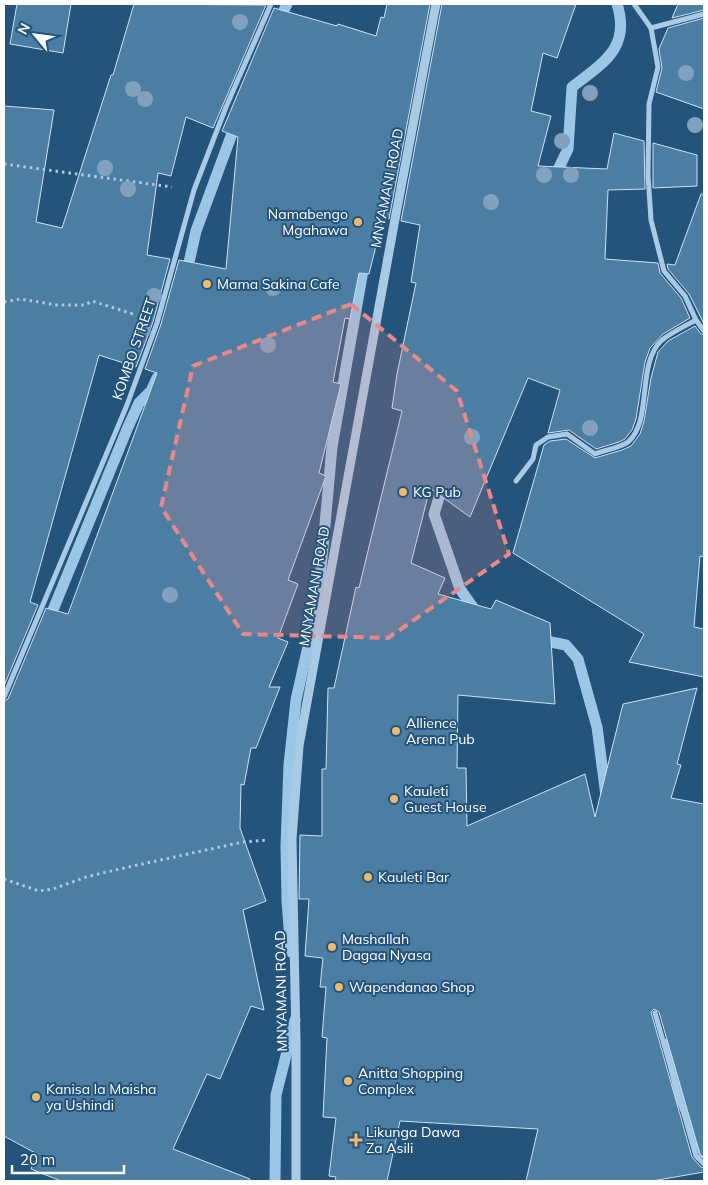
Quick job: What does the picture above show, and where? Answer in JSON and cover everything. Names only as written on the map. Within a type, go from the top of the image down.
[{"type":"street","name":"KOMBO STREET","points":[[4,697],[127,405],[157,323],[194,190],[226,108],[271,4]]},
{"type":"street","name":"MNYAMANI ROAD","points":[[296,1181],[296,1041],[292,839],[299,746],[393,228],[436,4]]},
{"type":"street","points":[[634,4],[651,28],[658,67],[649,104],[648,175],[650,220],[664,271],[685,296],[696,320],[704,330]]},
{"type":"street","points":[[651,28],[704,14]]},
{"type":"street","points":[[516,481],[533,459],[536,445],[548,437],[567,434],[595,454],[628,442],[640,418],[652,355],[662,340],[696,320]]},
{"type":"street","points":[[656,1013],[696,1156],[704,1164]]},
{"type":"path","points":[[4,164],[194,190]]},
{"type":"path","points":[[4,302],[20,299],[57,305],[85,306],[92,301],[124,310],[157,323]]},
{"type":"path","points":[[4,879],[39,891],[53,889],[86,877],[243,842],[292,839]]},
{"type":"highlighted area","points":[[351,304],[457,391],[509,554],[388,638],[243,634],[161,507],[193,366]]},
{"type":"building","points":[[17,4],[71,4],[63,53],[10,44]]},
{"type":"building","points":[[134,4],[266,5],[213,128],[186,117],[171,176],[158,173],[147,255],[170,259],[153,322],[136,367],[99,355],[30,602],[38,605],[4,686],[4,106],[54,110],[36,222],[62,228],[111,75],[113,75]]},
{"type":"building","points":[[387,4],[430,4],[389,219],[383,218],[369,274],[359,273],[350,319],[345,318],[333,382],[341,384],[319,473],[326,476],[288,580],[298,584],[278,638],[288,642],[269,687],[280,687],[256,748],[251,748],[244,785],[241,784],[240,828],[266,901],[243,910],[264,1010],[251,1006],[220,1079],[207,1074],[173,1149],[250,1179],[250,1181],[61,1181],[31,1169],[37,1154],[4,1136],[4,701],[8,699],[46,608],[68,614],[157,373],[145,369],[161,324],[179,260],[226,269],[238,137],[222,131],[274,8],[337,26],[338,24],[376,36],[381,17],[384,18]]},
{"type":"building","points":[[442,4],[576,4],[557,58],[543,53],[531,111],[551,116],[538,166],[607,169],[614,133],[644,141],[645,189],[608,190],[605,259],[658,263],[660,273],[681,298],[690,318],[663,334],[650,348],[645,362],[636,419],[632,430],[625,439],[619,442],[596,449],[569,430],[548,433],[560,390],[528,378],[470,517],[430,488],[411,563],[445,578],[438,594],[491,609],[496,600],[550,623],[555,704],[458,695],[457,768],[466,768],[467,826],[585,774],[595,817],[623,704],[697,688],[677,764],[681,765],[671,798],[704,804],[704,1158],[700,1154],[659,1012],[654,1009],[651,1012],[692,1157],[704,1168],[704,1172],[652,1181],[526,1181],[538,1129],[400,1121],[387,1181],[335,1181],[336,1177],[329,1176],[336,1118],[323,1117],[327,1038],[322,1037],[326,987],[320,987],[323,958],[305,956],[309,899],[299,899],[300,835],[322,836],[322,769],[326,769],[328,688],[334,688],[356,587],[359,588],[402,411],[392,408],[397,374],[416,283],[411,282],[420,225],[401,221]]},
{"type":"building","points":[[678,4],[704,4],[704,10],[672,18]]},
{"type":"building","points":[[704,18],[704,109],[656,92],[662,68],[659,49],[668,28]]},
{"type":"building","points":[[653,143],[697,155],[697,186],[653,188]]},
{"type":"building","points":[[701,194],[704,194],[704,324],[689,294],[668,269],[667,264],[675,265]]},
{"type":"building","points":[[695,326],[704,335],[704,557],[700,556],[694,627],[704,629],[704,677],[629,662],[644,634],[513,553],[544,445],[550,441],[566,439],[595,458],[631,446],[640,434],[644,421],[651,378],[658,352],[668,341]]},
{"type":"waterway","points":[[278,23],[287,4]]},
{"type":"waterway","points":[[553,180],[568,149],[572,87],[604,62],[617,43],[620,32],[617,4]]},
{"type":"waterway","points":[[186,276],[196,231],[237,120]]},
{"type":"waterway","points":[[291,952],[287,901],[286,846],[289,765],[296,700],[318,602],[332,447],[365,259]]},
{"type":"waterway","points":[[48,622],[128,427],[139,403],[151,391],[157,378]]},
{"type":"waterway","points":[[444,481],[434,514],[460,589],[479,616]]},
{"type":"waterway","points":[[536,639],[566,645],[578,659],[597,727],[606,796]]},
{"type":"waterway","points":[[275,1181],[276,1095],[295,1020]]},
{"type":"waterway","points":[[669,1043],[680,1096],[704,1153]]},
{"type":"place","name":"Namabengo Mgahawa","points":[[358,222]]},
{"type":"place","name":"Mama Sakina Cafe","points":[[207,284]]},
{"type":"place","name":"KG Pub","points":[[403,492]]},
{"type":"place","name":"Allience Arena Pub","points":[[396,731]]},
{"type":"place","name":"Kauleti Guest House","points":[[394,799]]},
{"type":"place","name":"Kauleti Bar","points":[[368,877]]},
{"type":"place","name":"Mashallah Dagaa Nyasa","points":[[332,947]]},
{"type":"place","name":"Wapendanao Shop","points":[[339,987]]},
{"type":"place","name":"Anitta Shopping Complex","points":[[348,1081]]},
{"type":"place","name":"Kanisa la Maisha ya Ushindi","points":[[36,1097]]},
{"type":"place","name":"Likunga Dawa Za Asili","points":[[356,1140]]}]
